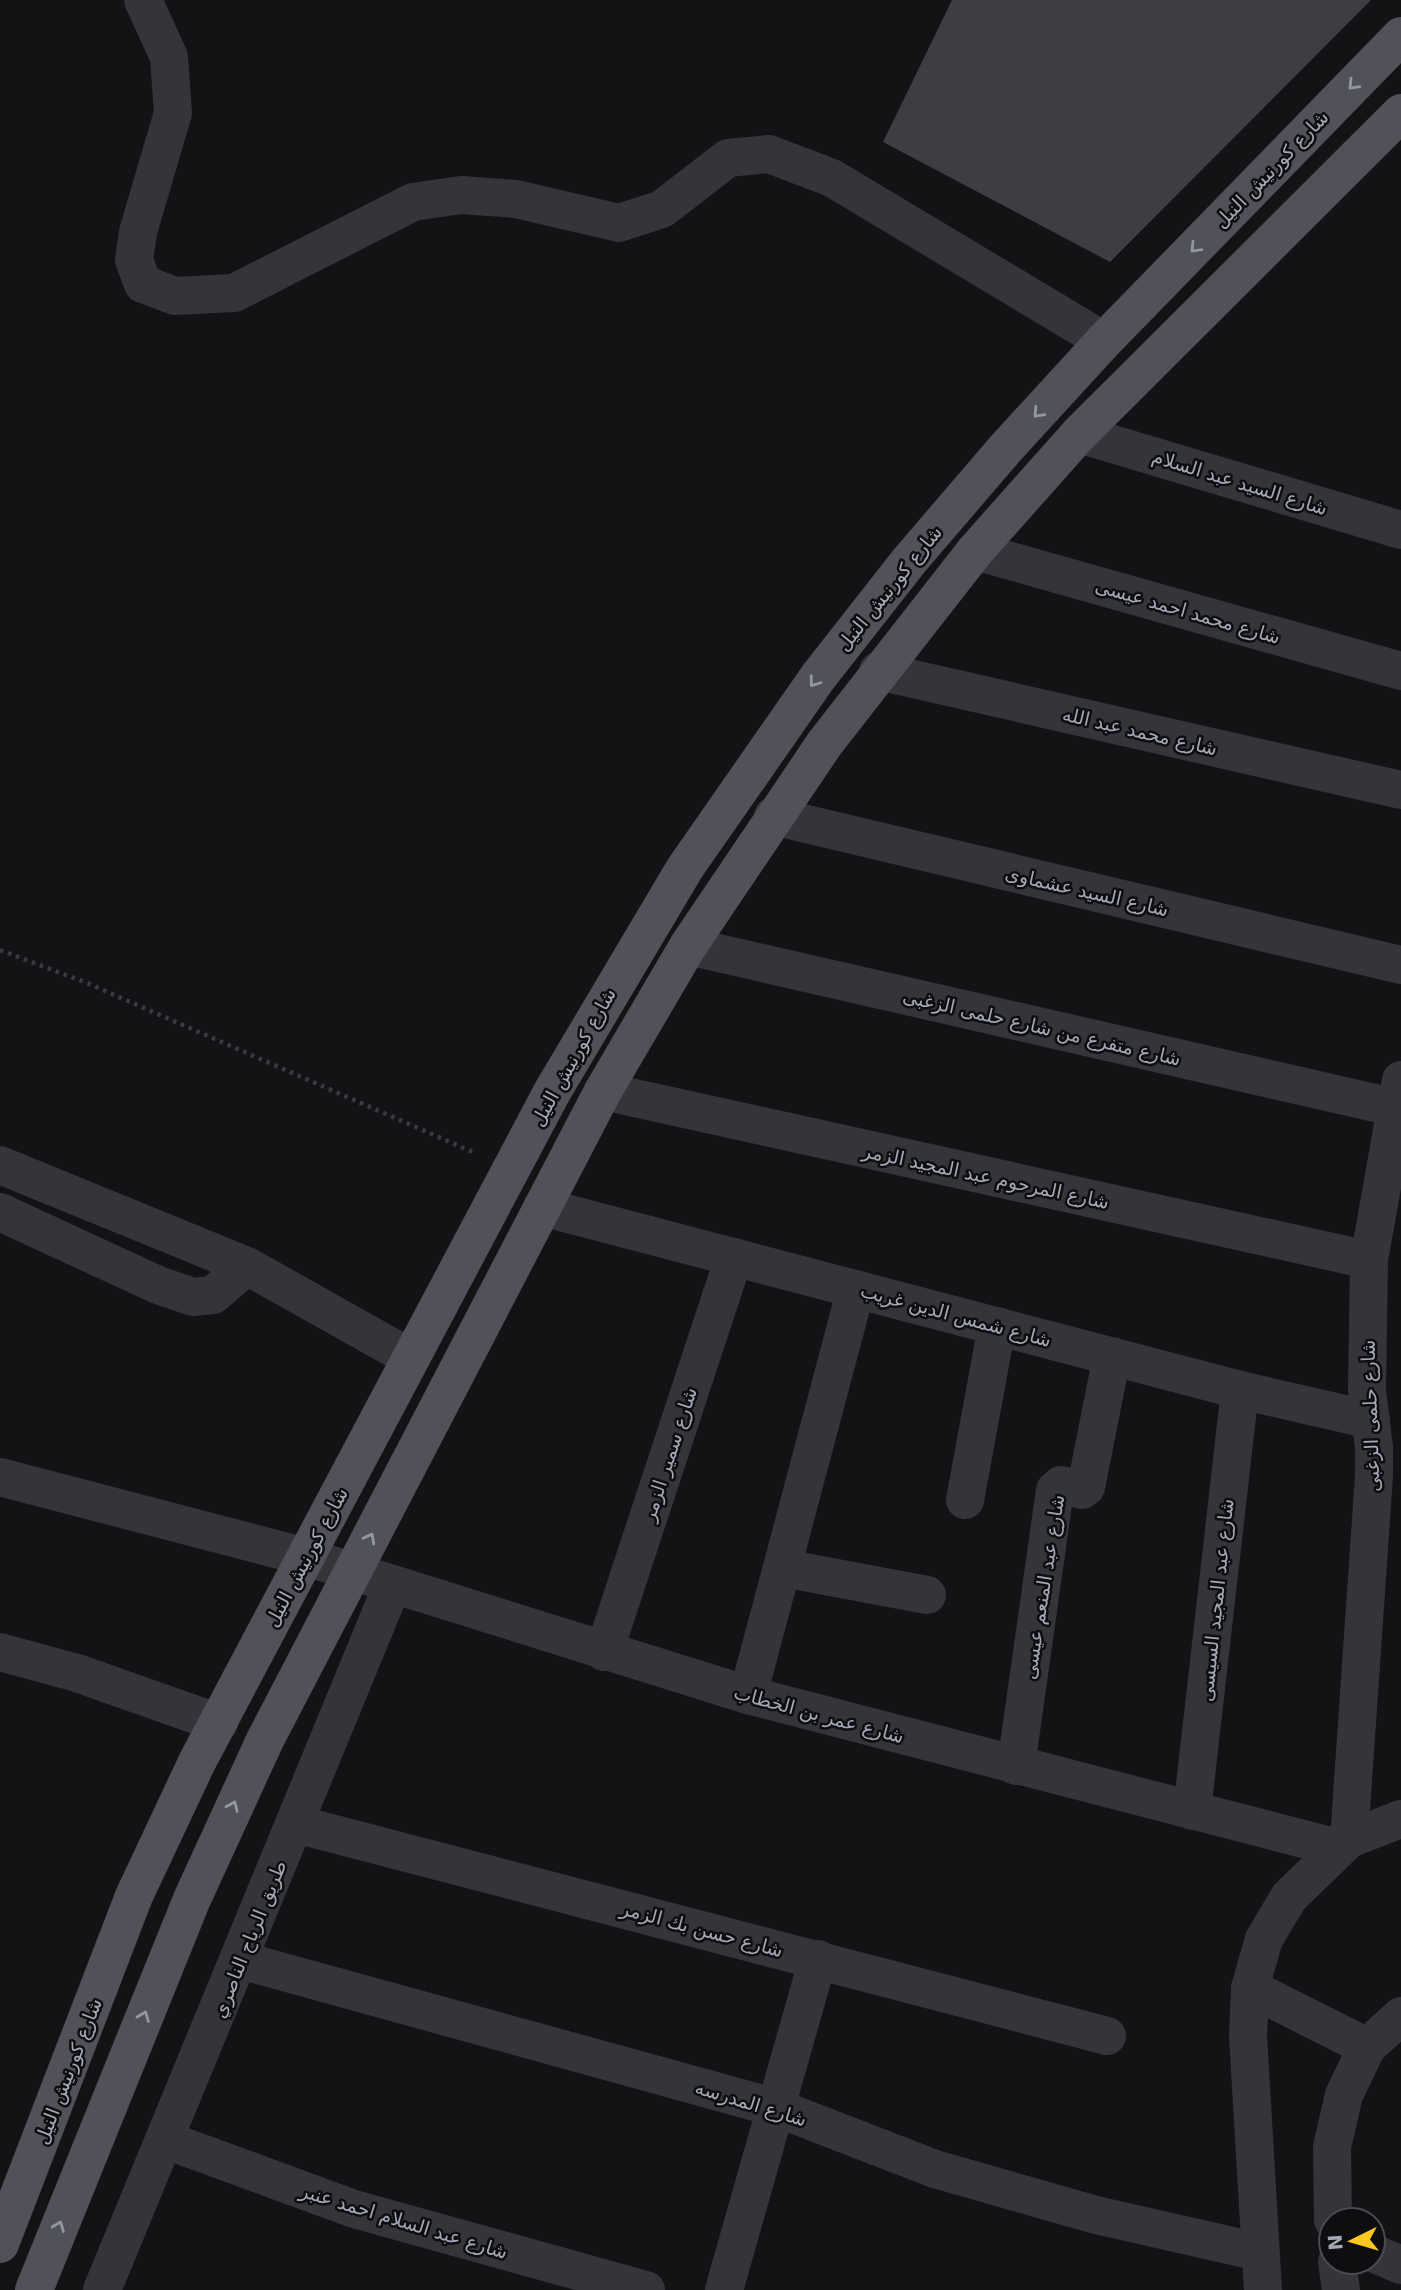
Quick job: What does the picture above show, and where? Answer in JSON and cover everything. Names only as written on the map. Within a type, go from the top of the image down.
[{"type":"main road","name":"شارع كورنيش النيل","points":[[0,2244],[134,1896],[219,1723],[512,1168],[595,1016],[685,868],[818,677],[918,551],[1004,449],[1104,341],[1401,36]]},
{"type":"main road","points":[[34,2290],[192,1899],[265,1740],[603,1091],[688,946],[773,816],[878,671],[975,551],[1079,434],[1401,113]]},
{"type":"street","points":[[143,0],[169,57],[173,114],[138,232],[134,260],[143,284],[175,296],[234,293],[413,202],[461,195],[516,199],[619,223],[662,209],[728,158],[769,154],[832,178],[1104,341]]},
{"type":"street","name":"شارع السيد عبد السلام","points":[[1079,434],[1401,530]]},
{"type":"street","name":"شارع محمد احمد عيسى","points":[[975,551],[1401,671]]},
{"type":"street","name":"شارع محمد عبد الله","points":[[878,671],[1401,790]]},
{"type":"street","name":"شارع السيد عشماوى","points":[[773,816],[1401,965]]},
{"type":"street","name":"شارع متفرع من شارع حلمى الزغبى","points":[[688,946],[1399,1094]]},
{"type":"street","name":"شارع المرحوم عبد المجيد الزمر","points":[[603,1091],[1369,1260]]},
{"type":"street","name":"شارع حلمى الزغبى","points":[[1343,1844],[1374,1476],[1367,1360],[1369,1260],[1391,1193],[1399,1094]]},
{"type":"street","points":[[0,1165],[247,1266],[411,1358]]},
{"type":"street","name":"شارع شمس الدين غريب","points":[[542,1207],[1240,1390],[1371,1420]]},
{"type":"street","points":[[0,1212],[158,1285],[193,1297],[213,1295],[247,1266]]},
{"type":"street","name":"شارع سمير الزمر","points":[[604,1652],[734,1256]]},
{"type":"street","points":[[748,1695],[856,1289]]},
{"type":"street","points":[[965,1500],[998,1326]]},
{"type":"street","name":"شارع عبد المنعم عيسى","points":[[1016,1766],[1055,1490],[1061,1485],[1082,1490],[1086,1487],[1112,1356]]},
{"type":"street","name":"شارع عبد المجيد السيسى","points":[[1192,1811],[1240,1390]]},
{"type":"street","name":"شارع عمر بن الخطاب","points":[[0,1477],[306,1557],[748,1695],[1192,1811],[1343,1844]]},
{"type":"street","points":[[783,1568],[927,1595]]},
{"type":"street","name":"طريق الرياح الناصري","points":[[102,2290],[392,1586]]},
{"type":"street","points":[[0,1652],[77,1674],[219,1723]]},
{"type":"street","points":[[1263,2290],[1248,2036],[1250,1988],[1264,1940],[1289,1897],[1343,1844],[1401,1819]]},
{"type":"street","name":"شارع حسن بك الزمر","points":[[296,1824],[1107,2036]]},
{"type":"street","points":[[724,2290],[818,1959]]},
{"type":"street","name":"شارع المدرسه","points":[[240,1960],[777,2108],[935,2169],[1096,2215],[1259,2252]]},
{"type":"street","points":[[1250,1988],[1367,2047]]},
{"type":"street","points":[[1333,2206],[1332,2147],[1344,2095],[1367,2047],[1401,2016]]},
{"type":"street","name":"شارع عبد السلام احمد عنبر","points":[[166,2140],[354,2209],[646,2290]]},
{"type":"path","points":[[0,950],[87,983],[384,1116],[512,1168]]},
{"type":"building","points":[[952,0],[1371,0],[1110,262],[883,142]]}]
